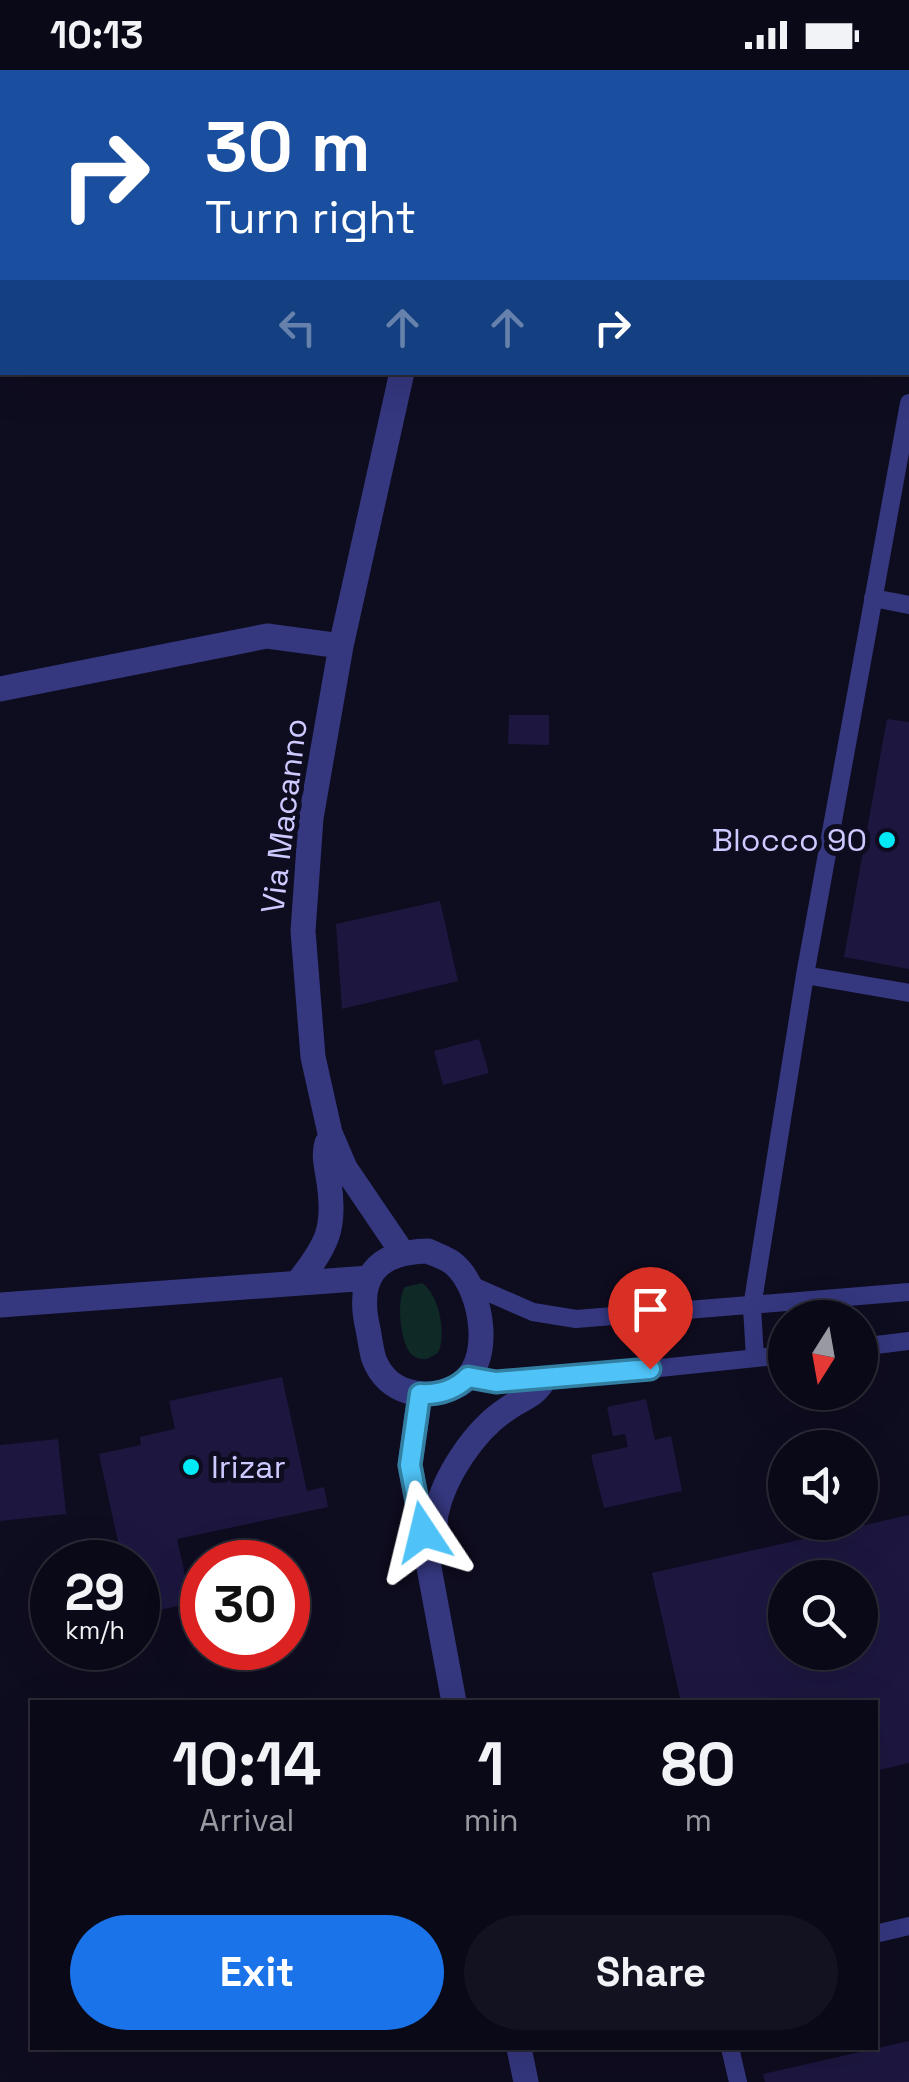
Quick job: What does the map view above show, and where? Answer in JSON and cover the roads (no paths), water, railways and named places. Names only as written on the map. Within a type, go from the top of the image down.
[{"type":"street","name":"Via Macanno","points":[[401,375],[341,646],[310,818],[303,931],[313,1058],[330,1133],[344,1168],[402,1252]]},
{"type":"street","points":[[0,689],[267,636],[341,646]]},
{"type":"street","points":[[298,1282],[322,1251],[331,1229],[332,1202],[325,1151],[330,1133]]},
{"type":"street","points":[[428,1251],[454,1263],[470,1285],[483,1344],[476,1369],[461,1384],[436,1395],[407,1393],[387,1381],[375,1362],[362,1303],[368,1278],[381,1262],[402,1252],[428,1251]]},
{"type":"street","points":[[0,1306],[368,1278]]},
{"type":"street","points":[[435,1600],[442,1574],[435,1517],[448,1484],[477,1435],[506,1409],[535,1394],[544,1380]]},
{"type":"street","points":[[420,1394],[410,1465],[454,1700]]},
{"type":"street","points":[[519,2050],[526,2082]]},
{"type":"lane","points":[[755,1358],[752,1307],[805,975],[909,403]]},
{"type":"lane","points":[[873,598],[909,605]]},
{"type":"lane","points":[[805,975],[909,994]]},
{"type":"lane","points":[[470,1285],[533,1312],[576,1319],[909,1292]]},
{"type":"lane","points":[[878,1345],[909,1341]]},
{"type":"lane","points":[[468,1377],[496,1382],[544,1380],[768,1357]]},
{"type":"lane","points":[[878,1933],[909,1926]]},
{"type":"lane","points":[[730,2050],[738,2082]]},
{"type":"place","name":"Blocco 90","points":[[887,840]]},
{"type":"place","name":"Irizar","points":[[191,1467]]}]
